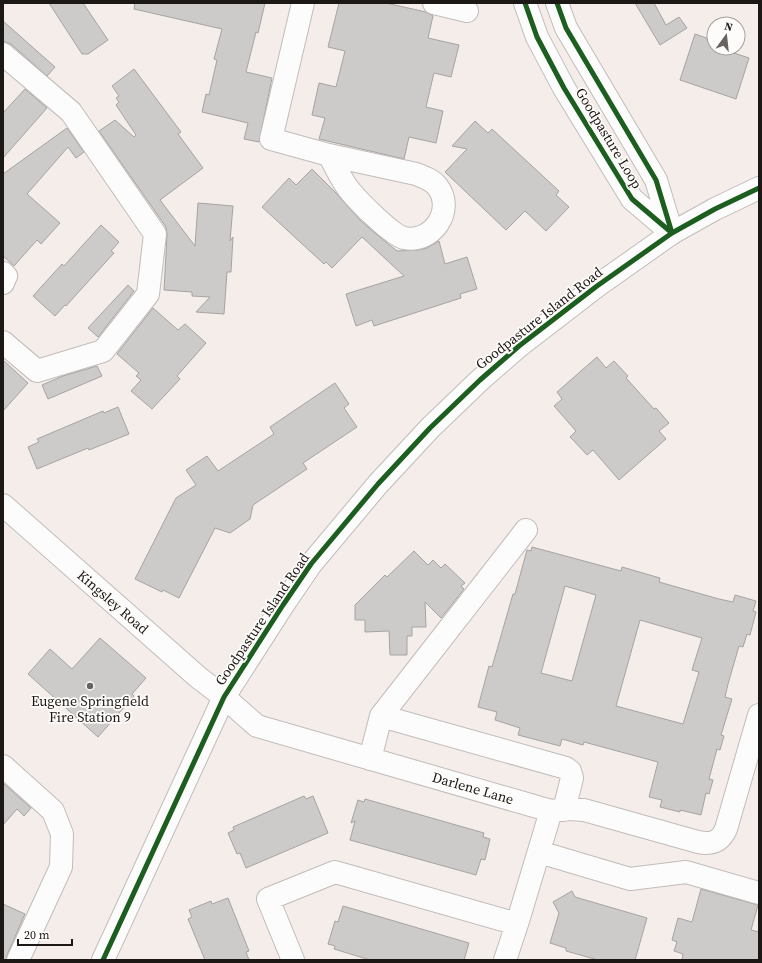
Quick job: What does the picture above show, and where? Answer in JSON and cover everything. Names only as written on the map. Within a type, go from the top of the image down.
[{"type":"street","points":[[303,3],[271,139],[329,155],[416,174],[429,179],[437,186],[442,196],[444,208],[441,220],[435,229],[426,236],[414,239],[403,238],[392,233],[350,192],[329,155]]},
{"type":"street","points":[[434,3],[467,11]]},
{"type":"street","name":"Goodpasture Loop","points":[[525,3],[537,37],[550,62],[632,199],[672,233]]},
{"type":"street","name":"Goodpasture Loop","points":[[557,3],[566,28],[578,50],[656,180],[672,233]]},
{"type":"street","points":[[3,54],[71,112],[155,234],[148,294],[103,351],[37,372],[3,342]]},
{"type":"street","name":"Goodpasture Island Road","points":[[103,960],[224,697],[283,605],[312,564],[378,484],[430,428],[480,380],[519,346],[597,286],[672,233],[715,209],[759,188]]},
{"type":"street","points":[[3,273],[6,276],[3,283]]},
{"type":"street","name":"Kingsley Road","points":[[3,505],[199,678],[224,697]]},
{"type":"street","points":[[370,759],[381,716],[526,530]]},
{"type":"street","name":"Darlene Lane","points":[[224,697],[257,726],[370,759],[557,810],[584,810],[704,844],[710,844],[722,837],[750,778]]},
{"type":"street","points":[[750,778],[759,715]]},
{"type":"street","points":[[381,716],[566,768],[570,771],[572,778],[539,852],[505,960]]},
{"type":"street","points":[[3,766],[53,811],[62,834],[61,867],[18,960]]},
{"type":"street","points":[[539,852],[630,878],[686,872],[759,893]]},
{"type":"street","points":[[293,960],[268,898],[336,872],[517,924]]},
{"type":"building","points":[[49,3],[83,3],[108,40],[88,54],[82,54]]},
{"type":"building","points":[[135,3],[265,3],[258,33],[256,32],[246,72],[272,78],[259,142],[244,139],[248,123],[202,112],[206,94],[209,95],[217,60],[214,59],[222,29],[134,9]]},
{"type":"building","points":[[339,3],[386,3],[426,12],[433,16],[428,38],[459,45],[451,77],[434,73],[433,77],[426,107],[443,111],[436,143],[409,137],[404,159],[319,139],[325,118],[312,115],[319,83],[336,87],[345,51],[328,47]]},
{"type":"building","points":[[635,3],[654,3],[666,25],[679,17],[687,28],[660,45]]},
{"type":"building","points":[[3,21],[55,67],[47,76],[11,44],[3,41]]},
{"type":"building","points":[[695,34],[706,38],[706,56],[743,56],[749,58],[736,99],[680,80]]},
{"type":"building","points":[[134,69],[181,132],[178,134],[203,168],[160,200],[195,246],[198,203],[233,206],[230,241],[233,237],[231,272],[227,272],[224,314],[196,312],[210,297],[192,296],[192,292],[164,290],[167,235],[166,227],[99,131],[115,120],[134,137],[136,135],[116,105],[119,102],[116,98],[119,96],[112,86]]},
{"type":"building","points":[[25,89],[47,108],[3,158],[3,113]]},
{"type":"building","points":[[475,121],[488,133],[492,129],[559,191],[556,195],[569,207],[546,231],[525,211],[506,230],[445,172],[467,149],[452,146]]},
{"type":"building","points":[[67,128],[84,152],[76,158],[68,147],[27,194],[60,223],[41,244],[37,240],[14,266],[3,256],[3,174]]},
{"type":"building","points":[[312,169],[360,220],[397,251],[427,248],[439,241],[445,264],[467,257],[477,289],[460,294],[461,298],[374,326],[372,320],[356,326],[346,294],[404,276],[362,237],[332,268],[326,262],[324,264],[262,207],[289,178],[296,185]]},
{"type":"building","points":[[101,225],[119,242],[111,251],[114,253],[55,316],[33,296],[62,264],[64,266]]},
{"type":"building","points":[[128,285],[134,291],[98,337],[88,328]]},
{"type":"building","points":[[153,308],[178,330],[185,324],[206,343],[177,376],[180,379],[152,409],[131,391],[141,380],[136,376],[139,373],[117,354]]},
{"type":"building","points":[[597,357],[606,368],[614,361],[628,376],[626,378],[669,423],[659,431],[666,439],[619,480],[593,450],[587,455],[570,437],[576,431],[554,406],[562,399],[557,392]]},
{"type":"building","points":[[3,360],[28,383],[3,411]]},
{"type":"building","points":[[97,366],[102,376],[48,399],[42,385],[63,376]]},
{"type":"building","points":[[335,383],[349,404],[344,408],[357,427],[303,463],[307,469],[253,505],[250,519],[230,533],[215,528],[179,598],[163,590],[162,592],[135,579],[176,498],[196,485],[186,470],[207,456],[218,471],[274,434],[270,427]]},
{"type":"building","points":[[118,407],[129,434],[89,450],[88,448],[37,469],[28,447],[39,442],[37,439],[103,411],[104,413]]},
{"type":"building","points":[[532,547],[621,571],[622,567],[660,578],[659,582],[719,599],[733,602],[735,595],[756,601],[753,611],[756,612],[750,635],[747,634],[743,647],[739,646],[728,684],[725,697],[732,699],[721,735],[724,736],[720,750],[717,749],[709,779],[713,780],[709,794],[706,793],[701,815],[660,807],[662,800],[649,797],[658,762],[584,742],[583,745],[562,739],[560,746],[518,735],[520,728],[495,720],[497,712],[478,707],[489,666],[492,667],[527,550],[531,551]],"holes":[[[565,586],[596,595],[572,681],[541,673]],[[640,620],[702,638],[692,670],[699,672],[683,724],[616,706]]]},
{"type":"building","points":[[414,551],[428,565],[433,560],[441,568],[445,564],[465,583],[461,586],[464,589],[441,618],[425,602],[426,627],[412,627],[412,636],[407,636],[407,655],[390,655],[389,631],[365,632],[365,620],[355,620],[355,605],[385,575],[387,577]]},
{"type":"building","name":"Eugene Springfield Fire Station 9","points":[[100,638],[146,678],[132,694],[134,696],[98,737],[28,674],[50,649],[72,669]]},
{"type":"building","points":[[3,783],[31,808],[24,816],[17,809],[3,825]]},
{"type":"building","points":[[304,796],[306,799],[313,796],[328,833],[246,868],[240,853],[237,854],[228,833],[234,830],[233,827]]},
{"type":"building","points":[[365,799],[484,833],[483,837],[490,839],[485,860],[481,859],[476,875],[350,840],[355,821],[351,823],[358,800],[364,802]]},
{"type":"building","points":[[701,889],[758,905],[751,930],[759,932],[759,960],[682,960],[683,954],[674,951],[677,942],[672,940],[678,918],[692,922]]},
{"type":"building","points":[[572,891],[575,897],[647,918],[635,960],[598,960],[566,951],[566,948],[550,943],[559,913],[553,902]]},
{"type":"building","points":[[228,898],[249,951],[246,952],[249,960],[205,960],[188,919],[192,917],[189,910],[211,901],[212,904]]},
{"type":"building","points":[[3,904],[25,914],[6,960],[3,960]]},
{"type":"building","points":[[343,906],[469,943],[464,960],[370,960],[334,949],[335,946],[328,944],[335,921],[338,922]]},
{"type":"cycle path","points":[[525,3],[537,37],[564,88],[632,199],[672,233]]},
{"type":"cycle path","points":[[557,3],[566,28],[656,180],[672,233]]},
{"type":"cycle path","points":[[103,960],[224,697],[311,564],[378,484],[430,428],[480,380],[519,346],[597,286],[672,233],[715,209],[759,188]]},
{"type":"place","name":"Eugene Springfield Fire Station 9","points":[[90,686]]}]
